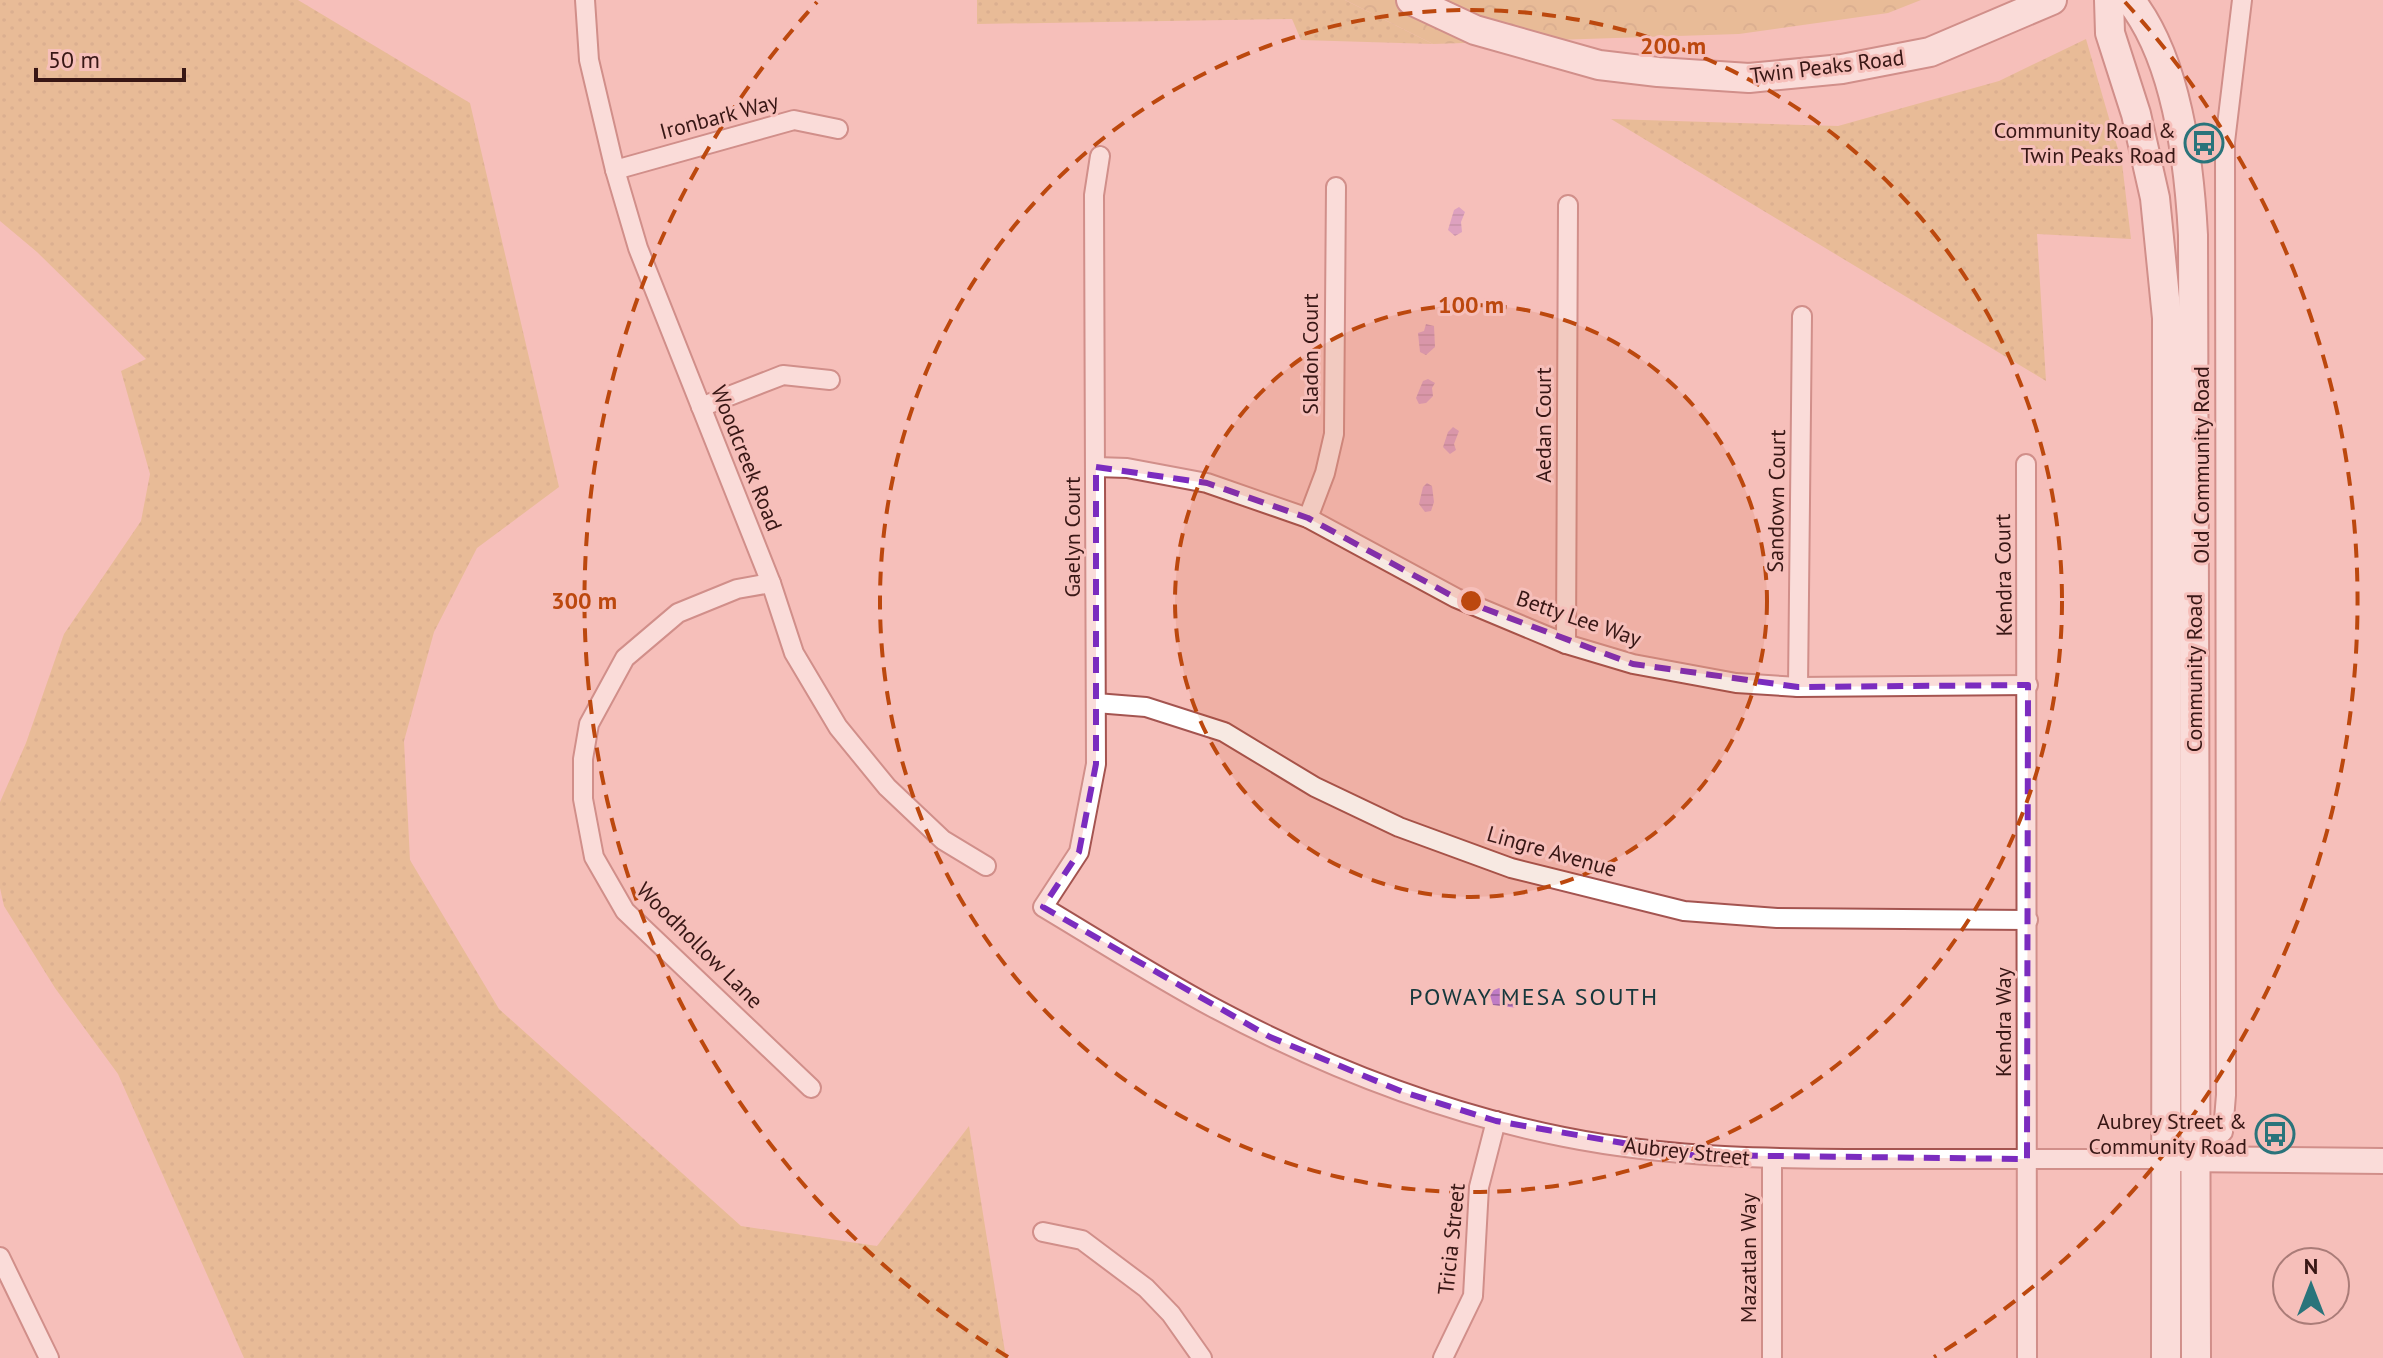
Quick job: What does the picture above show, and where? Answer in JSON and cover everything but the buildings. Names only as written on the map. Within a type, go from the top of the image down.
[{"type":"main road","name":"Twin Peaks Road","points":[[1411,0],[1475,30],[1599,65],[1749,78],[1842,69],[1930,52],[2052,0]]},
{"type":"main road","name":"Community Road","points":[[2109,0],[2110,33],[2136,114],[2155,198],[2167,318],[2166,1358]]},
{"type":"main road","name":"Community Road","points":[[2130,0],[2146,20],[2167,75],[2188,172],[2193,235],[2196,1358]]},
{"type":"street","name":"Woodcreek Road","points":[[585,0],[589,60],[615,170],[638,248],[771,583],[794,653],[838,727],[887,787],[943,840],[986,866]]},
{"type":"street","name":"Old Community Road","points":[[2194,1159],[2223,1132],[2226,1095],[2225,142],[2242,0]]},
{"type":"street","name":"Ironbark Way","points":[[615,170],[794,120],[838,129]]},
{"type":"street","name":"Gaelyn Court","points":[[1043,907],[1079,852],[1096,764],[1094,195],[1100,156]]},
{"type":"street","name":"Sladon Court","points":[[1308,518],[1325,473],[1334,434],[1336,187]]},
{"type":"street","name":"Aedan Court","points":[[1566,644],[1568,205]]},
{"type":"street","name":"Sandown Court","points":[[1798,687],[1802,316]]},
{"type":"street","points":[[701,407],[783,375],[830,380]]},
{"type":"street","name":"Kendra Court","points":[[2026,464],[2028,685]]},
{"type":"street","name":"Betty Lee Way","points":[[1096,467],[1127,468],[1207,483],[1308,518],[1456,598],[1566,644],[1633,664],[1736,683],[1798,687],[2028,685]]},
{"type":"street","name":"Woodhollow Lane","points":[[771,583],[737,589],[678,613],[625,658],[589,724],[583,759],[583,799],[594,857],[625,911],[811,1088]]},
{"type":"street","name":"Kendra Way","points":[[2027,1358],[2028,685]]},
{"type":"street","name":"Lingre Avenue","points":[[1096,703],[1146,707],[1224,732],[1315,787],[1371,814],[1511,868],[1684,911],[1777,918],[2028,920]]},
{"type":"street","name":"Aubrey Street","points":[[1043,907],[1211,1007],[1270,1037],[1403,1092],[1496,1121],[1566,1137],[1692,1155],[1772,1159],[2383,1161]]},
{"type":"street","name":"Tricia Street","points":[[1443,1358],[1473,1296],[1479,1187],[1496,1121]]},
{"type":"street","name":"Mazatlan Way","points":[[1772,1159],[1772,1358]]},
{"type":"street","points":[[1043,1232],[1082,1240],[1146,1288],[1171,1314],[1202,1358]]},
{"type":"street","points":[[0,1257],[49,1358]]},
{"type":"highlighted area","points":[[1096,467],[1207,483],[1308,518],[1456,598],[1633,664],[1798,687],[2028,685],[2027,1159],[1692,1155],[1496,1121],[1403,1092],[1270,1037],[1043,907],[1079,852],[1096,764]]},
{"type":"green space","points":[[0,0],[298,0],[470,103],[559,487],[477,548],[434,632],[404,741],[410,860],[499,1009],[741,1226],[877,1246],[969,1126],[1006,1358],[244,1358],[118,1074],[55,988],[4,906],[0,888],[0,802],[26,743],[64,634],[141,521],[150,474],[121,371],[146,359],[37,252],[0,221]]},
{"type":"green space","points":[[977,0],[1345,0],[1433,44],[1301,40],[1292,19],[977,24]]},
{"type":"green space","points":[[1345,0],[1921,0],[1888,13],[1739,34],[1433,44]]},
{"type":"green space","points":[[2086,39],[2122,163],[2131,239],[2037,234],[2046,381],[1611,119],[1838,126],[1999,81]]},
{"type":"shaded area","points":[[1459,207],[1465,212],[1461,222],[1462,232],[1455,236],[1448,230],[1454,210]]},
{"type":"shaded area","points":[[1426,324],[1434,326],[1435,347],[1426,355],[1420,352],[1418,333],[1424,331]]},
{"type":"shaded area","points":[[1428,379],[1435,383],[1433,396],[1426,403],[1419,404],[1416,398],[1423,381]]},
{"type":"shaded area","points":[[1453,427],[1459,431],[1454,444],[1456,450],[1450,454],[1443,447]]},
{"type":"shaded area","points":[[1427,483],[1432,486],[1434,502],[1431,511],[1425,512],[1419,504]]},
{"type":"shaded area","points":[[1499,988],[1515,995],[1520,1002],[1518,1008],[1493,1005],[1489,992]]},
{"type":"place","name":"Community Road & Twin Peaks Road","points":[[2204,143]]},
{"type":"place","name":"Aubrey Street & Community Road","points":[[2275,1134]]},
{"type":"district","name":"POWAY MESA SOUTH","points":[[1534,996]]}]
